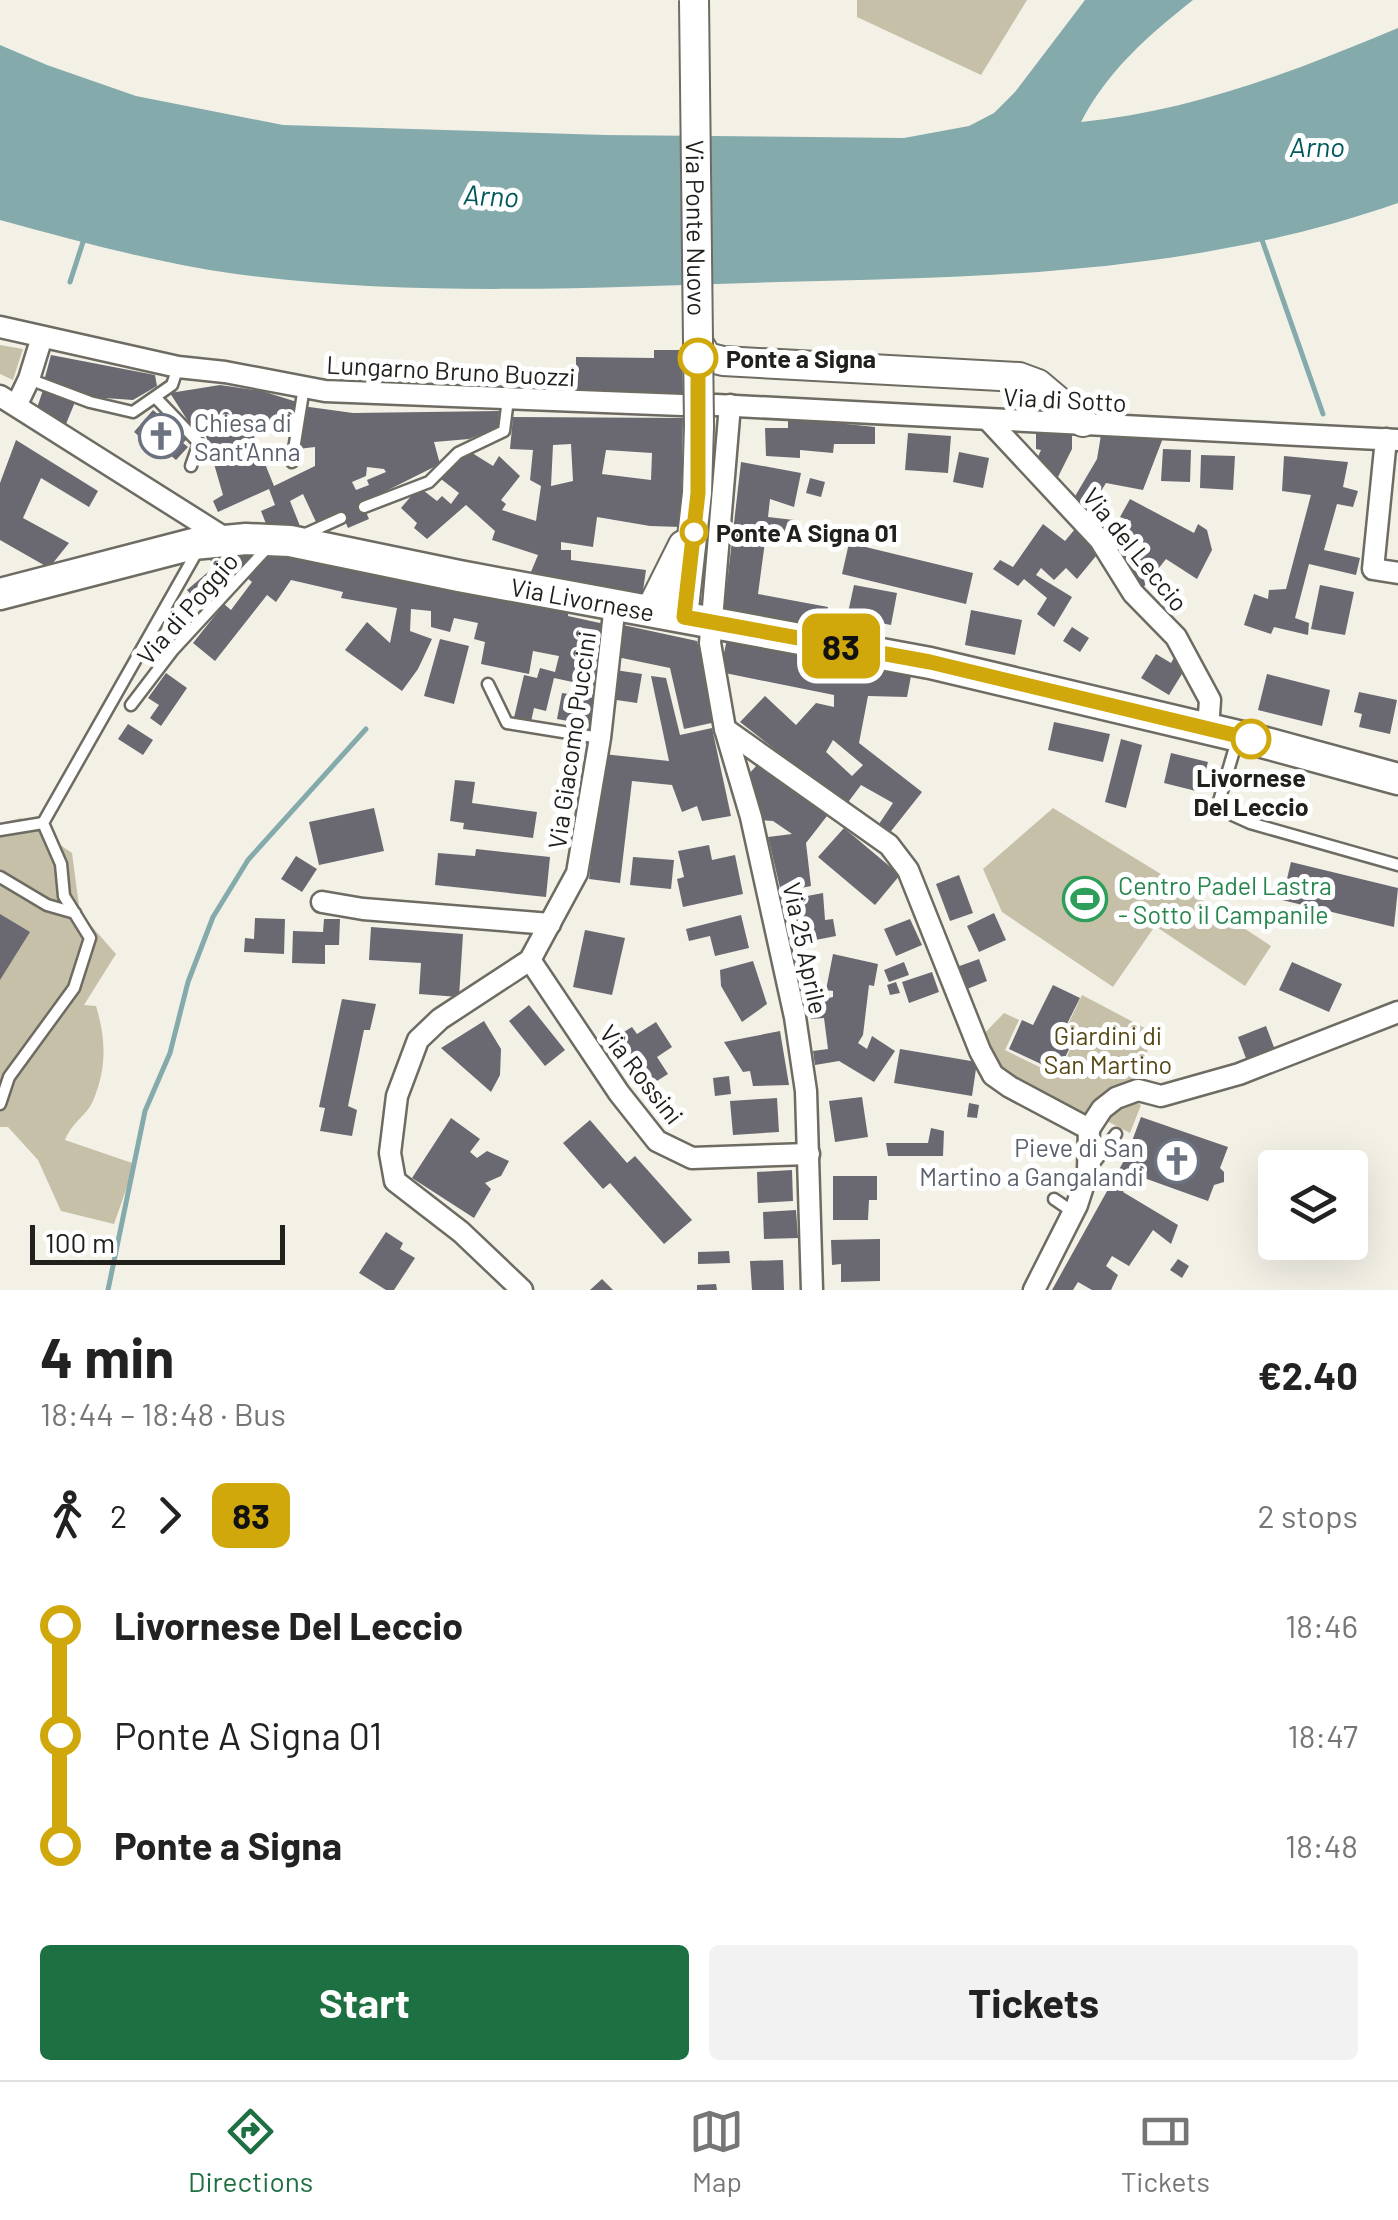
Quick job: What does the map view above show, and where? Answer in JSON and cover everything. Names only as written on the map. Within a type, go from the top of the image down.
[{"type":"main road","name":"Via Ponte Nuovo","points":[[694,0],[698,342],[707,410],[695,516],[698,620]]},
{"type":"main road","points":[[698,342],[706,357],[723,362],[1019,376],[1057,398],[1084,422]]},
{"type":"main road","name":"Via Ponte Nuovo","points":[[650,611],[676,565],[695,516]]},
{"type":"main road","name":"Via Livornese","points":[[0,594],[215,541],[283,540],[930,662],[1223,732],[1398,779]]},
{"type":"street","name":"Lungarno Bruno Buozzi","points":[[0,327],[178,366],[325,391],[707,410]]},
{"type":"street","points":[[42,337],[29,379],[9,400],[215,541]]},
{"type":"street","name":"Via di Sotto","points":[[707,410],[1084,422],[1392,439]]},
{"type":"street","name":"Via 25 Aprile","points":[[707,410],[698,620],[710,643],[725,728],[752,817],[796,1017],[806,1091],[812,1290]]},
{"type":"street","name":"Via del Leccio","points":[[988,420],[1100,540],[1133,593],[1176,637],[1223,732]]},
{"type":"street","points":[[1392,439],[1373,569],[1398,574]]},
{"type":"street","name":"Via Giacomo Puccini","points":[[522,1290],[461,1232],[395,1182],[390,1153],[397,1096],[418,1040],[440,1019],[530,960],[577,873],[600,738],[615,604]]},
{"type":"street","points":[[725,728],[889,846],[908,870],[980,1051],[993,1074],[1089,1129]]},
{"type":"street","points":[[322,902],[550,924]]},
{"type":"street","name":"Via Rossini","points":[[530,960],[619,1093],[658,1141],[692,1158],[809,1154]]},
{"type":"street","points":[[1034,1290],[1073,1212],[1088,1171],[1089,1129],[1102,1109],[1116,1098],[1138,1090],[1160,1096],[1239,1074],[1398,1012]]},
{"type":"lane","points":[[29,379],[90,402],[133,412],[172,385],[178,366]]},
{"type":"lane","points":[[292,462],[304,386]]},
{"type":"lane","points":[[156,398],[199,442],[192,466]]},
{"type":"lane","points":[[364,507],[429,482],[458,452],[504,431],[508,399]]},
{"type":"lane","points":[[283,540],[341,518]]},
{"type":"lane","name":"Via di Poggio","points":[[131,704],[173,650],[283,540]]},
{"type":"lane","points":[[0,830],[43,823],[215,541]]},
{"type":"lane","points":[[488,684],[507,723],[600,738]]},
{"type":"lane","points":[[1223,732],[1217,808],[1250,823],[1398,865]]},
{"type":"lane","points":[[0,1104],[4,1074],[74,988],[90,938],[64,896],[60,864],[43,823]]},
{"type":"lane","points":[[0,877],[47,905],[75,913]]},
{"type":"lane","points":[[1088,1171],[1116,1134]]},
{"type":"lane","points":[[1054,1200],[1073,1212]]},
{"type":"green space","points":[[857,0],[1027,0],[981,75],[857,17]]},
{"type":"green space","points":[[0,345],[23,349],[13,380],[0,374]]},
{"type":"green space","name":"Centro Padel Lastra - Sotto il Campanile","points":[[1053,808],[1271,946],[1245,986],[1155,926],[1113,987],[1002,912],[983,869]]},
{"type":"green space","points":[[21,818],[72,853],[80,913],[116,954],[84,1005],[96,1006],[102,1030],[104,1054],[98,1089],[65,1140],[135,1164],[114,1224],[61,1211],[38,1160],[8,1127],[0,1127],[0,823]]},
{"type":"green space","name":"Giardini di San Martino","points":[[1082,995],[1156,1034],[1131,1084],[1104,1094],[1084,1118],[995,1069],[981,1037],[1004,1013],[1019,1020],[1005,1050],[1058,1076],[1073,1043],[1062,1037]]},
{"type":"green space","points":[[1132,1100],[1141,1105],[1130,1133],[1103,1119],[1108,1111]]},
{"type":"water","name":"Arno","points":[[1085,0],[1193,0],[1145,40],[1117,70],[1081,122],[1204,99],[1282,74],[1398,28],[1398,203],[1322,227],[1245,245],[1092,267],[937,278],[507,289],[371,286],[236,274],[147,258],[0,220],[0,45],[136,96],[283,125],[605,135],[904,138],[969,126],[994,113],[1015,92]]},
{"type":"building","points":[[654,350],[682,350],[683,395],[527,394],[528,376],[576,377],[576,357],[654,358]]},
{"type":"building","points":[[51,355],[155,375],[157,386],[133,400],[90,397],[44,381]]},
{"type":"building","points":[[220,385],[262,391],[297,402],[293,431],[226,420],[227,432],[251,429],[274,486],[315,466],[315,447],[298,449],[302,406],[353,413],[499,411],[498,428],[469,439],[434,442],[440,464],[362,503],[369,519],[348,528],[341,511],[316,522],[303,494],[290,501],[302,531],[270,534],[261,511],[275,505],[269,489],[218,512],[213,501],[223,495],[206,436],[213,434],[211,424],[193,429],[170,393]],"holes":[[[367,467],[386,472],[367,480],[369,485],[356,490],[352,482],[366,476]]]},
{"type":"building","points":[[43,390],[75,402],[66,424],[37,408]]},
{"type":"building","name":"Chiesa di Sant'Anna","points":[[153,410],[187,439],[183,443],[188,447],[176,460],[169,454],[165,458],[134,432]]},
{"type":"building","points":[[513,417],[683,418],[681,527],[597,517],[593,547],[561,542],[561,550],[571,550],[571,560],[646,570],[642,598],[528,579],[538,555],[492,540],[495,531],[466,505],[427,539],[414,528],[417,523],[401,508],[412,495],[424,491],[437,501],[442,496],[451,504],[459,493],[441,479],[469,451],[493,466],[499,456],[520,476],[501,500],[506,504],[502,510],[536,521],[541,486],[530,480],[533,450],[510,449]],"holes":[[[571,444],[573,481],[551,486],[553,445]],[[606,450],[652,453],[651,480],[602,474]]]},
{"type":"building","points":[[788,418],[875,427],[875,444],[834,444],[833,453],[800,450],[800,458],[766,456],[765,428],[788,428]]},
{"type":"building","points":[[908,433],[951,436],[948,473],[905,470]]},
{"type":"building","points":[[1036,434],[1072,434],[1072,449],[1055,483],[1034,466],[1041,450],[1036,449]]},
{"type":"building","points":[[1101,435],[1163,438],[1143,490],[1106,483],[1088,512],[1074,498],[1097,459]]},
{"type":"building","points":[[16,440],[98,491],[89,507],[41,478],[23,518],[69,543],[49,568],[0,540],[0,483]]},
{"type":"building","points":[[1163,449],[1191,450],[1190,482],[1161,481]]},
{"type":"building","points":[[959,452],[989,458],[983,488],[953,482]]},
{"type":"building","points":[[1201,455],[1235,456],[1233,490],[1200,488]]},
{"type":"building","points":[[1284,456],[1348,462],[1343,487],[1358,491],[1353,507],[1337,504],[1324,550],[1360,558],[1356,575],[1309,564],[1295,618],[1309,623],[1308,635],[1274,627],[1271,634],[1244,625],[1254,594],[1268,599],[1269,590],[1286,589],[1311,495],[1282,491]]},
{"type":"building","points":[[741,462],[801,473],[794,507],[770,499],[768,517],[794,520],[793,534],[767,527],[758,594],[828,607],[822,635],[723,619]]},
{"type":"building","points":[[810,478],[825,482],[821,497],[806,493]]},
{"type":"building","points":[[1130,499],[1194,533],[1198,524],[1207,530],[1212,550],[1197,579],[1166,559],[1142,589],[1115,554],[1131,521],[1120,517]]},
{"type":"building","points":[[1080,523],[1101,550],[1077,579],[1066,568],[1054,580],[1041,568],[1036,575],[1072,597],[1054,627],[1037,614],[1047,598],[1024,579],[1018,586],[993,569],[1000,560],[1013,567],[1043,524],[1065,541]]},
{"type":"building","points":[[849,543],[973,573],[966,604],[842,574]]},
{"type":"building","points":[[275,546],[569,605],[568,616],[609,625],[596,687],[554,678],[546,711],[534,708],[530,726],[513,722],[524,675],[537,678],[540,668],[555,672],[559,656],[533,651],[529,674],[481,664],[485,642],[474,639],[478,623],[454,618],[450,632],[431,627],[431,611],[411,609],[410,631],[432,639],[402,691],[345,650],[367,622],[390,643],[397,608],[341,598],[343,592],[291,580],[276,602],[267,595],[215,661],[193,643],[224,604],[231,610],[252,582],[246,577]]},
{"type":"building","points":[[220,548],[255,549],[255,558],[202,608],[187,590],[215,566],[210,560]]},
{"type":"building","points":[[854,585],[897,593],[891,625],[865,620],[864,626],[846,622]]},
{"type":"building","points":[[1320,585],[1354,592],[1345,635],[1311,629]]},
{"type":"building","points":[[971,610],[1022,620],[1015,655],[965,645]]},
{"type":"building","points":[[623,625],[697,641],[716,722],[684,729],[670,668],[617,657]]},
{"type":"building","points":[[1072,627],[1089,638],[1080,652],[1063,641]]},
{"type":"building","points":[[440,639],[469,646],[454,704],[424,696]]},
{"type":"building","points":[[727,639],[911,676],[907,697],[868,696],[859,743],[922,792],[888,835],[877,827],[893,803],[861,785],[846,805],[740,722],[765,696],[796,725],[816,703],[834,707],[834,695],[720,672]],"holes":[[[833,740],[863,765],[852,776],[826,752]]]},
{"type":"building","points":[[1156,654],[1171,663],[1175,656],[1188,664],[1169,695],[1141,678]]},
{"type":"building","points":[[615,670],[642,674],[637,703],[610,699]]},
{"type":"building","points":[[166,673],[187,688],[161,726],[150,718],[159,705],[148,698]]},
{"type":"building","points":[[1267,674],[1330,690],[1322,726],[1258,710]]},
{"type":"building","points":[[651,676],[666,678],[680,735],[712,728],[731,816],[702,821],[697,806],[682,812],[672,785],[632,781],[620,883],[589,879],[603,754],[669,761]]},
{"type":"building","points":[[1359,692],[1397,700],[1390,734],[1359,727],[1362,714],[1354,712]]},
{"type":"building","points":[[562,693],[594,698],[590,725],[557,719]]},
{"type":"building","points":[[1054,722],[1110,734],[1103,762],[1048,750]]},
{"type":"building","points":[[128,724],[153,740],[143,755],[118,739]]},
{"type":"building","points":[[1121,739],[1142,745],[1126,808],[1105,802]]},
{"type":"building","points":[[1171,753],[1208,762],[1200,792],[1164,783]]},
{"type":"building","points":[[758,764],[827,816],[806,843],[811,886],[781,892],[768,837],[792,834],[773,821],[758,820],[747,776]]},
{"type":"building","points":[[455,780],[475,782],[472,803],[537,812],[533,838],[463,829],[464,823],[450,821]]},
{"type":"building","points":[[374,808],[384,851],[319,865],[309,822]]},
{"type":"building","points":[[844,828],[900,875],[875,905],[818,857]]},
{"type":"building","points":[[709,845],[712,860],[735,855],[743,894],[683,907],[677,879],[684,877],[678,851]]},
{"type":"building","points":[[476,849],[550,857],[546,897],[435,885],[438,853],[475,856]]},
{"type":"building","points":[[296,856],[317,869],[302,892],[281,879]]},
{"type":"building","points":[[633,857],[674,860],[671,889],[630,885]]},
{"type":"building","points":[[1291,862],[1398,888],[1394,927],[1282,900]]},
{"type":"building","points":[[959,875],[973,913],[950,921],[936,884]]},
{"type":"building","points":[[823,893],[825,920],[833,919],[836,936],[795,944],[786,900]]},
{"type":"building","points":[[994,913],[1006,940],[979,952],[967,926]]},
{"type":"building","points":[[0,914],[30,932],[0,980]]},
{"type":"building","points":[[741,915],[749,948],[715,956],[710,936],[689,941],[686,929]]},
{"type":"building","points":[[255,918],[285,919],[284,954],[244,952],[245,938],[254,939]]},
{"type":"building","points":[[324,919],[340,919],[339,945],[325,945],[325,964],[292,963],[293,931],[323,932]]},
{"type":"building","points":[[910,919],[922,945],[896,956],[884,929]]},
{"type":"building","points":[[371,927],[463,934],[459,997],[419,994],[421,963],[369,960]]},
{"type":"building","points":[[585,930],[625,938],[612,995],[573,987]]},
{"type":"building","points":[[833,954],[878,964],[874,986],[869,985],[863,1035],[858,1043],[867,1049],[872,1036],[895,1051],[874,1082],[839,1061],[815,1065],[813,1051],[828,1049],[824,1018],[811,1019],[809,1003],[833,997],[833,991],[826,990]]},
{"type":"building","points":[[979,959],[987,981],[962,991],[954,968]]},
{"type":"building","points":[[753,961],[767,1004],[742,1022],[721,986],[720,970]]},
{"type":"building","points":[[904,962],[909,975],[889,982],[884,970]]},
{"type":"building","points":[[1292,962],[1342,984],[1329,1012],[1279,990]]},
{"type":"building","points":[[932,972],[939,992],[909,1003],[902,982]]},
{"type":"building","points":[[896,982],[900,993],[890,995],[887,985]]},
{"type":"building","points":[[1053,985],[1080,998],[1060,1038],[1072,1043],[1058,1072],[1009,1049],[1022,1020],[1033,1025]]},
{"type":"building","points":[[342,999],[376,1004],[370,1030],[364,1030],[348,1106],[357,1110],[352,1136],[320,1131],[325,1108],[319,1107]]},
{"type":"building","points":[[529,1005],[565,1050],[545,1066],[509,1021]]},
{"type":"building","points":[[484,1021],[501,1049],[500,1075],[491,1092],[441,1048]]},
{"type":"building","points":[[656,1022],[672,1047],[657,1057],[668,1074],[641,1091],[609,1041],[632,1027],[637,1034]]},
{"type":"building","points":[[1266,1026],[1275,1050],[1247,1061],[1238,1037]]},
{"type":"building","points":[[780,1031],[789,1085],[753,1086],[750,1071],[743,1072],[724,1042]]},
{"type":"building","points":[[900,1049],[977,1062],[972,1096],[894,1083]]},
{"type":"building","points":[[729,1076],[731,1094],[715,1096],[713,1078]]},
{"type":"building","points":[[862,1097],[868,1137],[835,1142],[829,1101]]},
{"type":"building","points":[[777,1098],[779,1132],[733,1135],[730,1101]]},
{"type":"building","points":[[969,1103],[979,1105],[977,1118],[967,1117]]},
{"type":"building","points":[[1141,1117],[1228,1147],[1220,1168],[1224,1182],[1214,1185],[1208,1201],[1133,1174],[1123,1192],[1178,1225],[1171,1244],[1153,1230],[1129,1266],[1112,1256],[1106,1266],[1118,1275],[1111,1290],[1092,1290],[1078,1282],[1073,1290],[1052,1290],[1126,1157]]},
{"type":"building","points":[[451,1118],[480,1139],[470,1152],[477,1158],[487,1151],[509,1161],[501,1176],[485,1183],[491,1189],[474,1218],[412,1178]]},
{"type":"building","points":[[590,1120],[627,1163],[635,1156],[692,1220],[664,1244],[610,1183],[603,1189],[563,1143]]},
{"type":"building","points":[[931,1128],[944,1131],[943,1156],[888,1156],[886,1143],[928,1143]]},
{"type":"building","points":[[792,1170],[793,1201],[758,1203],[757,1172]]},
{"type":"building","points":[[833,1176],[877,1176],[877,1200],[869,1200],[868,1220],[833,1220]]},
{"type":"building","points":[[796,1210],[798,1238],[764,1239],[763,1212]]},
{"type":"building","points":[[386,1232],[403,1243],[400,1249],[415,1258],[394,1290],[386,1290],[359,1273]]},
{"type":"building","points":[[880,1239],[880,1281],[841,1282],[841,1264],[832,1265],[831,1240]]},
{"type":"building","points":[[729,1251],[730,1263],[698,1264],[698,1252]]},
{"type":"building","points":[[1178,1259],[1189,1266],[1182,1278],[1170,1270]]},
{"type":"building","points":[[783,1260],[784,1290],[752,1290],[750,1261]]},
{"type":"building","points":[[602,1279],[613,1290],[590,1290]]},
{"type":"building","points":[[716,1284],[717,1290],[697,1290],[697,1285]]},
{"type":"waterway","points":[[1261,237],[1323,414]]},
{"type":"waterway","points":[[70,282],[83,242]]},
{"type":"waterway","points":[[108,1290],[145,1111],[170,1053],[188,982],[213,917],[248,860],[366,729]]},
{"type":"bus line","name":"83","points":[[698,358],[698,493],[684,617],[930,662],[1251,739]]},
{"type":"place","name":"Ponte a Signa","points":[[698,358]]},
{"type":"place","name":"Chiesa di Sant'Anna","points":[[161,436]]},
{"type":"place","name":"Ponte A Signa 01","points":[[694,532]]},
{"type":"place","name":"Livornese Del Leccio","points":[[1251,739]]},
{"type":"place","name":"Centro Padel Lastra - Sotto il Campanile","points":[[1085,899]]},
{"type":"place","name":"Pieve di San Martino a Gangalandi","points":[[1177,1161]]}]
